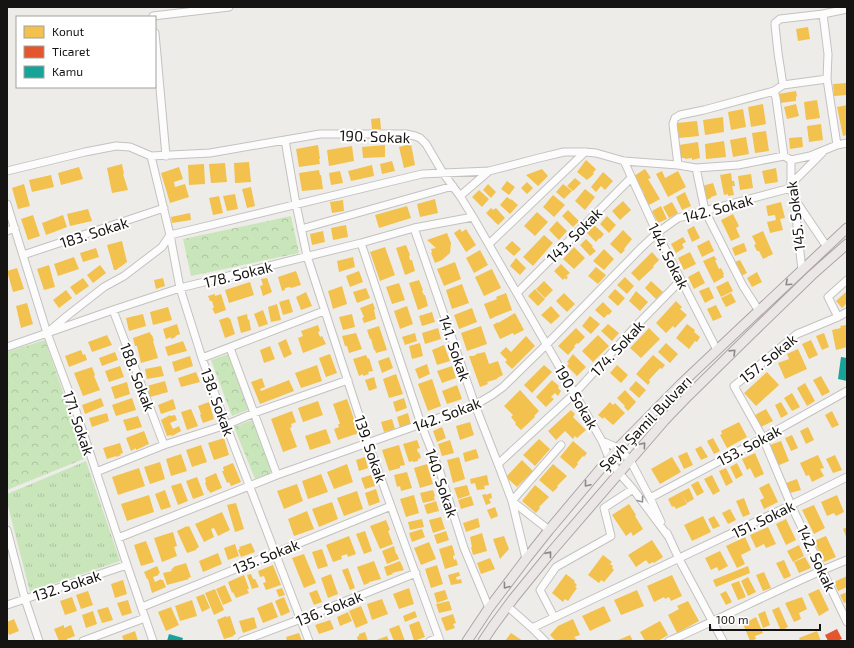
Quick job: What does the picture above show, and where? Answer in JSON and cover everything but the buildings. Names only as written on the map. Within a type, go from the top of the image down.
[{"type":"main road","name":"Şeyh Şamil Bulvarı","points":[[467,641],[489,608],[526,559],[618,448],[717,350],[847,228]]},
{"type":"main road","name":"Şeyh Şamil Bulvarı","points":[[483,641],[507,606],[562,539],[630,460],[688,396],[812,275],[847,244]]},
{"type":"street","points":[[154,16],[229,7]]},
{"type":"street","points":[[783,85],[778,53],[776,23],[780,19],[823,14],[847,9]]},
{"type":"street","points":[[823,14],[828,54],[827,79],[837,145]]},
{"type":"street","points":[[156,44],[166,156]]},
{"type":"street","points":[[678,165],[673,124],[675,118],[680,115],[774,91],[783,85],[827,79]]},
{"type":"street","points":[[774,91],[784,156]]},
{"type":"street","name":"190. Sokak","points":[[7,171],[116,146],[130,147],[151,156],[166,156],[210,153],[320,134],[406,134],[420,138],[426,144],[443,173],[474,217],[490,244],[602,441],[609,458],[668,536]]},
{"type":"street","name":"139. Sokak","points":[[285,140],[307,256],[368,443],[439,639]]},
{"type":"street","points":[[47,333],[104,287],[124,276],[162,247],[170,235],[422,174],[490,171],[564,152],[585,152],[624,161],[678,165],[696,168],[738,165],[784,156],[790,160],[810,156],[837,145],[847,143]]},
{"type":"street","name":"142. Sokak","points":[[118,538],[277,475],[475,405],[503,387],[657,233],[678,218],[791,186],[826,150]]},
{"type":"street","points":[[490,244],[585,152]]},
{"type":"street","name":"138. Sokak","points":[[151,156],[170,235],[180,288],[202,358],[249,486],[309,641]]},
{"type":"street","name":"145. Sokak","points":[[790,160],[791,186],[794,199],[802,270]]},
{"type":"street","name":"144. Sokak","points":[[624,161],[657,233],[717,350]]},
{"type":"street","points":[[696,168],[705,211],[743,286],[759,311]]},
{"type":"street","points":[[460,196],[490,171]]},
{"type":"street","name":"143. Sokak","points":[[518,293],[631,178]]},
{"type":"street","points":[[301,229],[452,186]]},
{"type":"street","points":[[794,199],[827,247]]},
{"type":"street","name":"171. Sokak","points":[[7,204],[47,333],[76,411],[153,641]]},
{"type":"street","name":"183. Sokak","points":[[24,255],[164,208]]},
{"type":"street","name":"178. Sokak","points":[[7,347],[180,288],[361,243],[414,228],[474,217]]},
{"type":"street","points":[[7,231],[15,228]]},
{"type":"street","name":"141. Sokak","points":[[414,228],[475,405],[512,501],[526,559]]},
{"type":"street","name":"140. Sokak","points":[[361,243],[421,424],[440,472],[464,548],[489,608]]},
{"type":"street","name":"174. Sokak","points":[[498,464],[574,394],[635,327],[681,280]]},
{"type":"street","points":[[838,317],[828,297],[847,280]]},
{"type":"street","name":"188. Sokak","points":[[113,310],[164,445]]},
{"type":"street","points":[[202,358],[324,311]]},
{"type":"street","name":"157. Sokak","points":[[734,386],[797,334],[847,312]]},
{"type":"street","points":[[230,348],[277,475]]},
{"type":"street","points":[[96,472],[164,445],[226,425],[254,413],[348,380]]},
{"type":"street","name":"142. Sokak","points":[[734,386],[763,438],[792,505],[847,622]]},
{"type":"street","name":"153. Sokak","points":[[650,498],[763,438],[847,391]]},
{"type":"street","name":"190. Sokak","points":[[602,441],[618,448]]},
{"type":"street","points":[[549,530],[512,501],[561,445]]},
{"type":"street","points":[[618,448],[630,460],[722,641]]},
{"type":"street","name":"151. Sokak","points":[[532,628],[792,505],[847,477]]},
{"type":"street","points":[[554,617],[540,590],[556,567],[611,536],[604,508],[633,489]]},
{"type":"street","name":"135. Sokak","points":[[142,607],[391,506]]},
{"type":"street","points":[[7,530],[25,599],[39,641]]},
{"type":"street","points":[[669,641],[713,622],[822,570],[847,560]]},
{"type":"street","name":"132. Sokak","points":[[7,605],[127,565]]},
{"type":"street","name":"136. Sokak","points":[[242,641],[416,573]]},
{"type":"street","points":[[507,606],[545,641]]},
{"type":"street","points":[[83,641],[145,618]]},
{"type":"street","points":[[430,641],[439,639]]},
{"type":"green space","points":[[291,216],[299,253],[191,276],[183,239]]},
{"type":"green space","points":[[45,340],[86,458],[7,490],[7,352]]},
{"type":"green space","points":[[228,354],[250,409],[232,416],[211,360]]},
{"type":"green space","points":[[252,420],[273,472],[255,479],[234,427]]},
{"type":"green space","points":[[86,461],[120,561],[30,592],[7,502],[7,494]]}]
